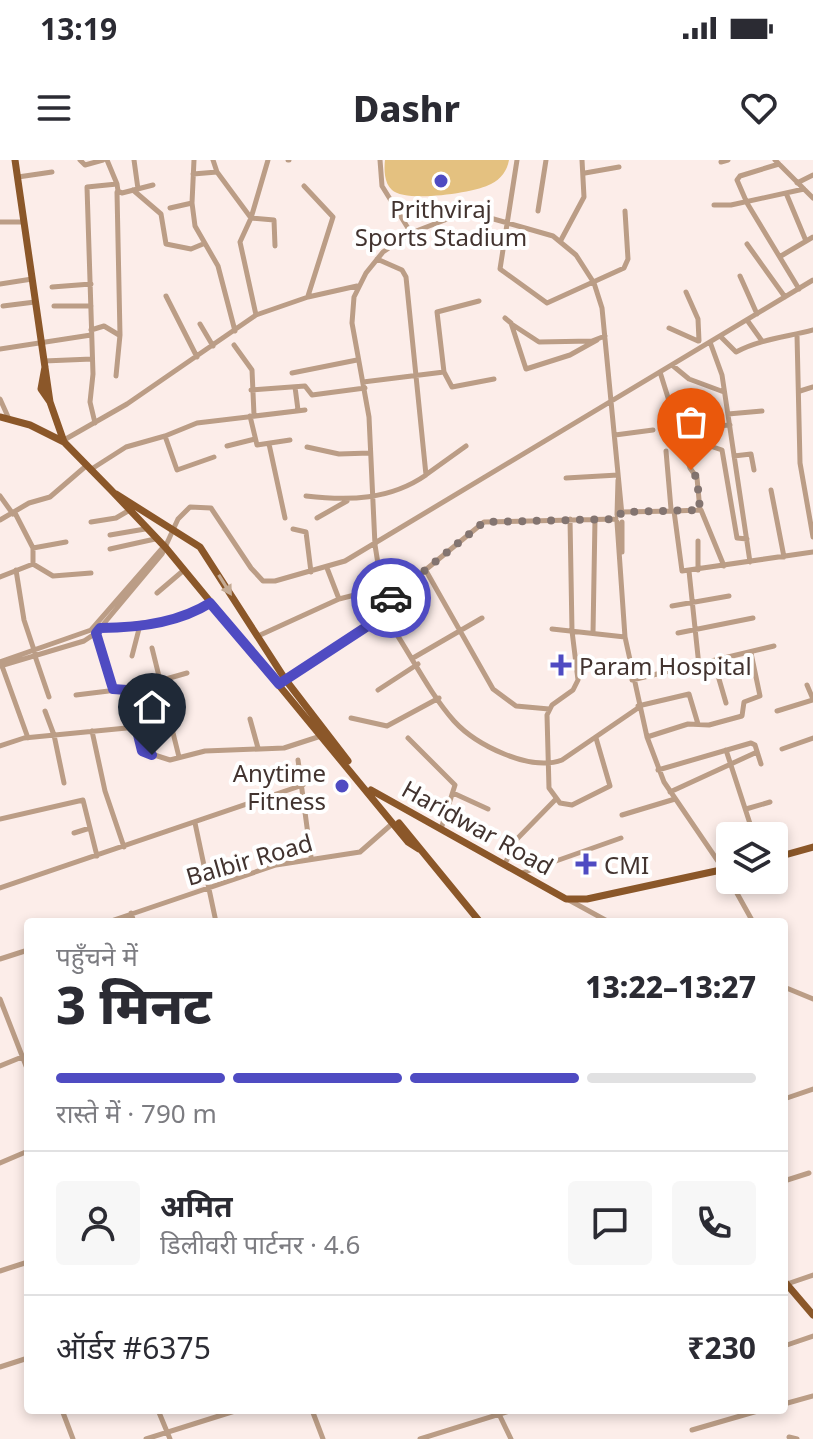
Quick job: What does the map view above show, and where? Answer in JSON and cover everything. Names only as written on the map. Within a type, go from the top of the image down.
[{"type":"main road","points":[[15,160],[45,364],[41,389],[50,402],[64,441],[145,529],[165,546],[210,603],[282,681]]},
{"type":"main road","points":[[4,418],[64,441]]},
{"type":"main road","points":[[111,490],[204,552],[282,681]]},
{"type":"main road","name":"Haridwar Road","points":[[282,681],[370,792],[566,899],[587,899],[716,871]]},
{"type":"main road","points":[[370,792],[393,823],[419,849]]},
{"type":"main road","points":[[370,792],[477,918]]},
{"type":"main road","points":[[788,854],[813,847]]},
{"type":"main road","points":[[788,1284],[812,1312]]},
{"type":"street","points":[[80,160],[85,165],[105,160],[117,188],[120,335],[116,376]]},
{"type":"street","points":[[134,160],[135,189],[161,214],[166,244],[191,249],[203,244]]},
{"type":"street","points":[[194,160],[192,203],[203,244],[218,266],[235,331]]},
{"type":"street","points":[[213,160],[217,172],[251,218],[274,220],[275,246]]},
{"type":"street","points":[[256,315],[239,248],[268,160]]},
{"type":"street","points":[[380,160],[382,186],[411,233]]},
{"type":"street","points":[[517,160],[500,266],[505,274],[550,304],[627,263],[625,211]]},
{"type":"street","points":[[538,211],[546,160]]},
{"type":"street","points":[[561,240],[581,205],[585,173],[582,160]]},
{"type":"street","points":[[799,289],[747,203],[738,178],[777,162],[813,198]]},
{"type":"street","points":[[585,173],[619,167]]},
{"type":"street","points":[[18,177],[52,172]]},
{"type":"street","points":[[193,174],[217,172]]},
{"type":"street","points":[[797,183],[813,175]]},
{"type":"street","points":[[95,423],[90,402],[91,284],[87,187],[135,189],[153,185]]},
{"type":"street","points":[[304,186],[333,217],[308,297]]},
{"type":"street","points":[[714,205],[747,203],[804,189]]},
{"type":"street","points":[[786,193],[806,241]]},
{"type":"street","points":[[170,208],[192,203]]},
{"type":"street","points":[[698,724],[689,694],[638,707],[562,760],[549,764],[522,760],[477,739],[456,723],[386,614],[375,545],[364,385],[352,323],[358,285],[377,259],[411,233],[462,216],[509,221],[561,240],[576,255],[594,283],[602,308],[615,435],[625,637],[632,680],[638,707],[658,770],[670,792],[716,854]]},
{"type":"street","points":[[0,222],[23,222]]},
{"type":"street","points":[[781,256],[813,237]]},
{"type":"street","points":[[747,244],[785,297]]},
{"type":"street","points":[[377,259],[405,274],[426,475]]},
{"type":"street","points":[[740,276],[757,314]]},
{"type":"street","points":[[0,284],[32,279]]},
{"type":"street","points":[[98,631],[165,546],[186,510],[205,505],[215,512],[251,568],[263,581],[327,568],[375,545],[813,280]]},
{"type":"street","points":[[52,287],[91,284]]},
{"type":"street","points":[[64,441],[197,357],[256,315],[308,297],[358,285]]},
{"type":"street","points":[[686,292],[698,319],[699,341]]},
{"type":"street","points":[[166,296],[197,357]]},
{"type":"street","points":[[479,301],[437,312],[444,372],[452,387],[494,379]]},
{"type":"street","points":[[3,306],[35,302]]},
{"type":"street","points":[[54,306],[91,306]]},
{"type":"street","points":[[505,318],[539,342],[597,340]]},
{"type":"street","points":[[747,320],[762,341]]},
{"type":"street","points":[[511,323],[526,369],[559,359],[605,336]]},
{"type":"street","points":[[200,324],[213,346]]},
{"type":"street","points":[[0,349],[91,333],[104,326],[120,335]]},
{"type":"street","points":[[669,328],[708,343]]},
{"type":"street","points":[[720,336],[733,352],[762,341],[813,330]]},
{"type":"street","points":[[797,335],[800,463],[813,537]]},
{"type":"street","points":[[708,343],[725,393],[750,562]]},
{"type":"street","points":[[234,345],[250,366],[255,439],[259,445],[290,440]]},
{"type":"street","points":[[45,364],[92,359]]},
{"type":"street","points":[[292,373],[357,360]]},
{"type":"street","points":[[672,365],[689,379],[725,393]]},
{"type":"street","points":[[251,390],[305,386],[310,395],[444,372]]},
{"type":"street","points":[[660,372],[690,468],[697,478],[700,510],[724,566]]},
{"type":"street","points":[[0,520],[29,503],[50,497],[88,468],[126,447],[197,423],[302,410],[295,387]]},
{"type":"street","points":[[800,391],[813,387]]},
{"type":"street","points":[[0,399],[4,418]]},
{"type":"street","points":[[728,414],[762,411]]},
{"type":"street","points":[[703,427],[730,425]]},
{"type":"street","points":[[615,435],[653,430]]},
{"type":"street","points":[[165,436],[177,470],[214,457]]},
{"type":"street","points":[[227,446],[255,439]]},
{"type":"street","points":[[269,444],[285,518]]},
{"type":"street","points":[[704,444],[721,448],[737,538],[747,539]]},
{"type":"street","points":[[317,518],[347,501],[401,491],[466,446]]},
{"type":"street","points":[[307,447],[342,454],[370,453]]},
{"type":"street","points":[[666,451],[679,568],[698,570],[813,552]]},
{"type":"street","points":[[734,456],[752,454],[754,470]]},
{"type":"street","points":[[566,478],[618,477]]},
{"type":"street","points":[[771,490],[784,557]]},
{"type":"street","points":[[0,496],[33,548],[33,564]]},
{"type":"street","points":[[306,496],[347,501]]},
{"type":"street","points":[[384,604],[484,522],[619,518],[672,510],[700,510]]},
{"type":"street","points":[[91,522],[116,518],[128,511]]},
{"type":"street","points":[[425,569],[499,695],[516,706],[549,709],[577,685],[572,631],[570,519]]},
{"type":"street","points":[[593,633],[595,519]]},
{"type":"street","points":[[110,535],[145,529]]},
{"type":"street","points":[[293,529],[306,532],[311,572]]},
{"type":"street","points":[[110,549],[155,539]]},
{"type":"street","points":[[698,541],[698,570]]},
{"type":"street","points":[[33,548],[66,542]]},
{"type":"street","points":[[35,654],[91,630],[165,546]]},
{"type":"street","points":[[0,577],[33,564]]},
{"type":"street","points":[[33,564],[53,576],[91,573]]},
{"type":"street","points":[[327,568],[339,599]]},
{"type":"street","points":[[16,570],[24,620],[49,697]]},
{"type":"street","points":[[157,593],[184,570]]},
{"type":"street","points":[[689,571],[699,666]]},
{"type":"street","points":[[257,637],[339,599],[382,588]]},
{"type":"street","points":[[672,606],[729,596]]},
{"type":"street","points":[[28,738],[1,665],[98,631],[187,617],[210,603]]},
{"type":"street","points":[[282,681],[386,614]]},
{"type":"street","points":[[413,658],[482,618]]},
{"type":"street","points":[[678,633],[753,618]]},
{"type":"street","points":[[132,656],[140,625]]},
{"type":"street","points":[[552,629],[625,637]]},
{"type":"street","points":[[98,631],[113,689]]},
{"type":"street","points":[[632,680],[774,646]]},
{"type":"street","points":[[152,648],[179,757]]},
{"type":"street","points":[[647,737],[742,716],[744,702],[760,697],[751,653]]},
{"type":"street","points":[[714,662],[726,703]]},
{"type":"street","points":[[378,690],[418,664]]},
{"type":"street","points":[[159,681],[187,673]]},
{"type":"street","points":[[777,711],[813,700],[807,685]]},
{"type":"street","points":[[76,695],[127,690],[145,753],[170,760],[205,751],[284,748],[324,735]]},
{"type":"street","points":[[351,718],[387,726],[439,698]]},
{"type":"street","points":[[549,709],[550,792],[555,800],[572,805],[610,786],[596,738]]},
{"type":"street","points":[[45,711],[54,735],[64,783]]},
{"type":"street","points":[[250,719],[258,748]]},
{"type":"street","points":[[0,746],[28,738],[137,727]]},
{"type":"street","points":[[92,731],[105,791],[124,847]]},
{"type":"street","points":[[408,738],[454,783],[441,830]]},
{"type":"street","points":[[782,749],[813,738]]},
{"type":"street","points":[[658,770],[753,743],[761,764]]},
{"type":"street","points":[[726,750],[750,822]]},
{"type":"street","points":[[670,792],[757,752]]},
{"type":"street","points":[[298,760],[311,857]]},
{"type":"street","points":[[0,888],[303,785]]},
{"type":"street","points":[[453,793],[488,809]]},
{"type":"street","points":[[622,815],[675,799]]},
{"type":"street","points":[[0,819],[83,800],[97,856]]},
{"type":"street","points":[[505,865],[515,841],[555,800]]},
{"type":"street","points":[[746,809],[770,802]]},
{"type":"street","points":[[195,823],[206,889],[215,918]]},
{"type":"street","name":"Balbir Road","points":[[118,918],[311,857],[360,852],[393,823]]},
{"type":"street","points":[[74,833],[90,828]]},
{"type":"street","points":[[521,873],[621,838]]},
{"type":"street","points":[[739,894],[751,918]]},
{"type":"street","points":[[566,899],[602,918]]},
{"type":"street","points":[[131,913],[133,918]]},
{"type":"street","points":[[0,959],[24,951]]},
{"type":"street","points":[[788,989],[813,999]]},
{"type":"street","points":[[0,999],[24,1062]]},
{"type":"street","points":[[0,1066],[22,1057]]},
{"type":"street","points":[[788,1098],[813,1089]]},
{"type":"street","points":[[0,1163],[24,1153]]},
{"type":"street","points":[[788,1180],[809,1173]]},
{"type":"street","points":[[0,1271],[24,1263]]},
{"type":"street","points":[[788,1281],[813,1275]]},
{"type":"street","points":[[788,1345],[813,1336]]},
{"type":"street","points":[[0,1367],[24,1359]]},
{"type":"street","points":[[788,1403],[813,1396]]},
{"type":"street","points":[[64,1414],[73,1439]]},
{"type":"street","points":[[160,1414],[168,1436]]},
{"type":"street","points":[[213,1414],[214,1418]]},
{"type":"street","points":[[146,1439],[168,1436],[226,1414]]},
{"type":"street","points":[[314,1414],[323,1439]]},
{"type":"street","points":[[420,1439],[492,1414]]},
{"type":"street","points":[[499,1414],[511,1439]]},
{"type":"street","points":[[692,1430],[747,1414]]},
{"type":"street","points":[[789,1437],[797,1439]]},
{"type":"shaded area","name":"Prithviraj Sports Stadium","points":[[385,160],[509,160],[498,180],[483,187],[456,193],[411,196],[399,194],[389,187]]},
{"type":"way so far","points":[[391,598],[484,522],[616,519],[622,512],[668,508],[674,511],[700,510],[697,478],[691,470]]},
{"type":"place","name":"Prithviraj Sports Stadium","points":[[441,181]]},
{"type":"place","name":"Param Hospital","points":[[561,665]]},
{"type":"place","name":"Anytime Fitness","points":[[342,786]]},
{"type":"place","name":"CMI","points":[[586,864]]},
{"type":"route","points":[[152,755],[142,751],[127,690],[113,689],[96,633],[100,628],[123,628],[187,617],[210,603],[279,684],[386,614],[384,604],[391,598]]}]
